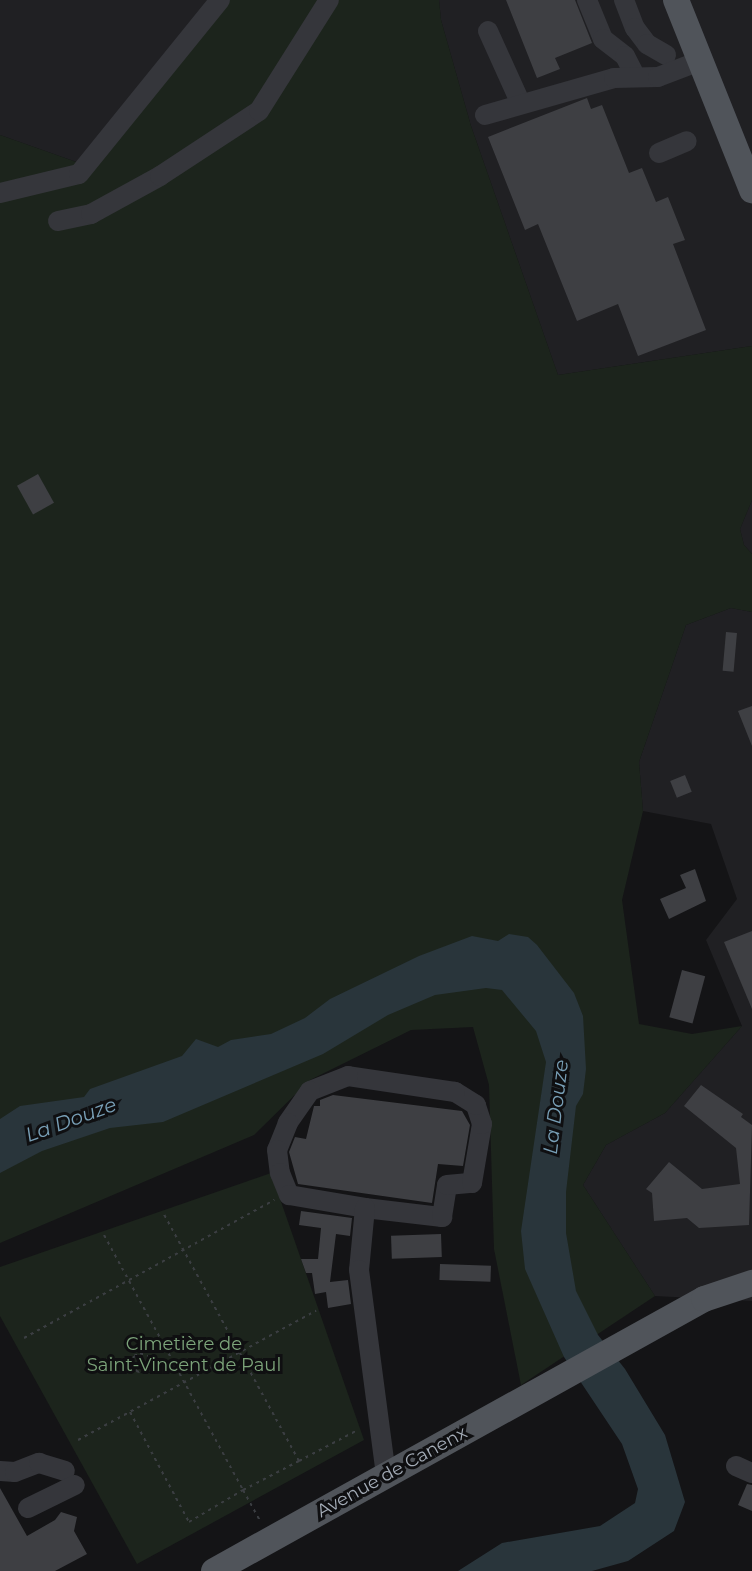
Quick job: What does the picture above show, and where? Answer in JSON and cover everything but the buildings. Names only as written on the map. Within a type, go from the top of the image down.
[{"type":"main road","points":[[676,0],[752,190]]},
{"type":"main road","name":"Avenue de Canenx","points":[[214,1571],[704,1299],[752,1283]]},
{"type":"lane","points":[[0,193],[79,174],[219,0]]},
{"type":"lane","points":[[58,221],[90,214],[160,176],[259,111],[328,0]]},
{"type":"lane","points":[[587,0],[603,39],[651,76]]},
{"type":"lane","points":[[624,0],[635,28],[638,48],[651,76]]},
{"type":"lane","points":[[635,28],[651,49],[666,55],[697,52]]},
{"type":"lane","points":[[488,31],[521,104]]},
{"type":"lane","points":[[485,115],[614,78],[651,76],[697,52]]},
{"type":"lane","points":[[651,76],[666,55]]},
{"type":"lane","points":[[659,153],[687,141]]},
{"type":"lane","points":[[348,1076],[383,1079],[455,1092],[476,1105],[482,1124],[472,1183],[447,1185],[442,1217],[365,1208],[289,1196],[280,1173],[277,1150],[288,1123],[310,1091],[348,1076]]},
{"type":"lane","points":[[365,1208],[359,1270],[386,1475]]},
{"type":"lane","points":[[0,1471],[15,1472],[39,1463],[70,1478],[28,1508]]},
{"type":"path","points":[[24,1338],[277,1198]]},
{"type":"path","points":[[164,1214],[299,1461]]},
{"type":"path","points":[[104,1235],[270,1540]]},
{"type":"path","points":[[78,1440],[316,1311]]},
{"type":"path","points":[[150,1357],[146,1368],[138,1372],[132,1366],[134,1356],[140,1353],[150,1357],[170,1367],[176,1366]]},
{"type":"path","points":[[130,1412],[189,1522],[243,1490],[356,1431]]},
{"type":"shaded area","points":[[0,0],[228,0],[82,164],[0,135]]},
{"type":"shaded area","points":[[439,0],[752,0],[752,346],[558,375],[471,126],[441,20]]},
{"type":"shaded area","points":[[752,500],[752,554],[744,545],[740,529]]},
{"type":"shaded area","points":[[731,608],[752,612],[752,1301],[655,1296],[583,1185],[606,1145],[665,1113],[742,1026],[706,940],[737,899],[711,824],[643,811],[639,762],[686,625]]},
{"type":"green space","points":[[228,0],[439,0],[441,20],[471,126],[558,375],[752,346],[752,500],[740,529],[744,545],[752,554],[752,612],[731,608],[686,625],[639,762],[643,811],[622,900],[639,1024],[692,1034],[742,1026],[665,1113],[606,1145],[583,1185],[655,1296],[521,1385],[494,1249],[489,1085],[473,1027],[411,1030],[310,1080],[254,1135],[0,1243],[0,135],[82,164]]},
{"type":"green space","name":"Cimetière de Saint-Vincent de Paul","points":[[271,1173],[364,1440],[137,1564],[0,1316],[0,1267]]},
{"type":"water","name":"La Douze","points":[[509,934],[528,937],[537,945],[574,993],[583,1016],[586,1069],[583,1094],[576,1106],[566,1192],[566,1233],[576,1291],[598,1335],[625,1369],[665,1435],[685,1502],[674,1531],[628,1561],[592,1571],[458,1571],[502,1543],[600,1526],[635,1503],[638,1489],[622,1444],[564,1357],[525,1269],[521,1231],[546,1062],[536,1031],[502,990],[486,988],[435,995],[388,1015],[323,1054],[163,1122],[110,1128],[42,1151],[0,1173],[0,1119],[20,1106],[84,1097],[90,1089],[182,1056],[196,1039],[218,1047],[231,1040],[271,1034],[305,1018],[330,999],[419,956],[472,936],[498,941]]}]
